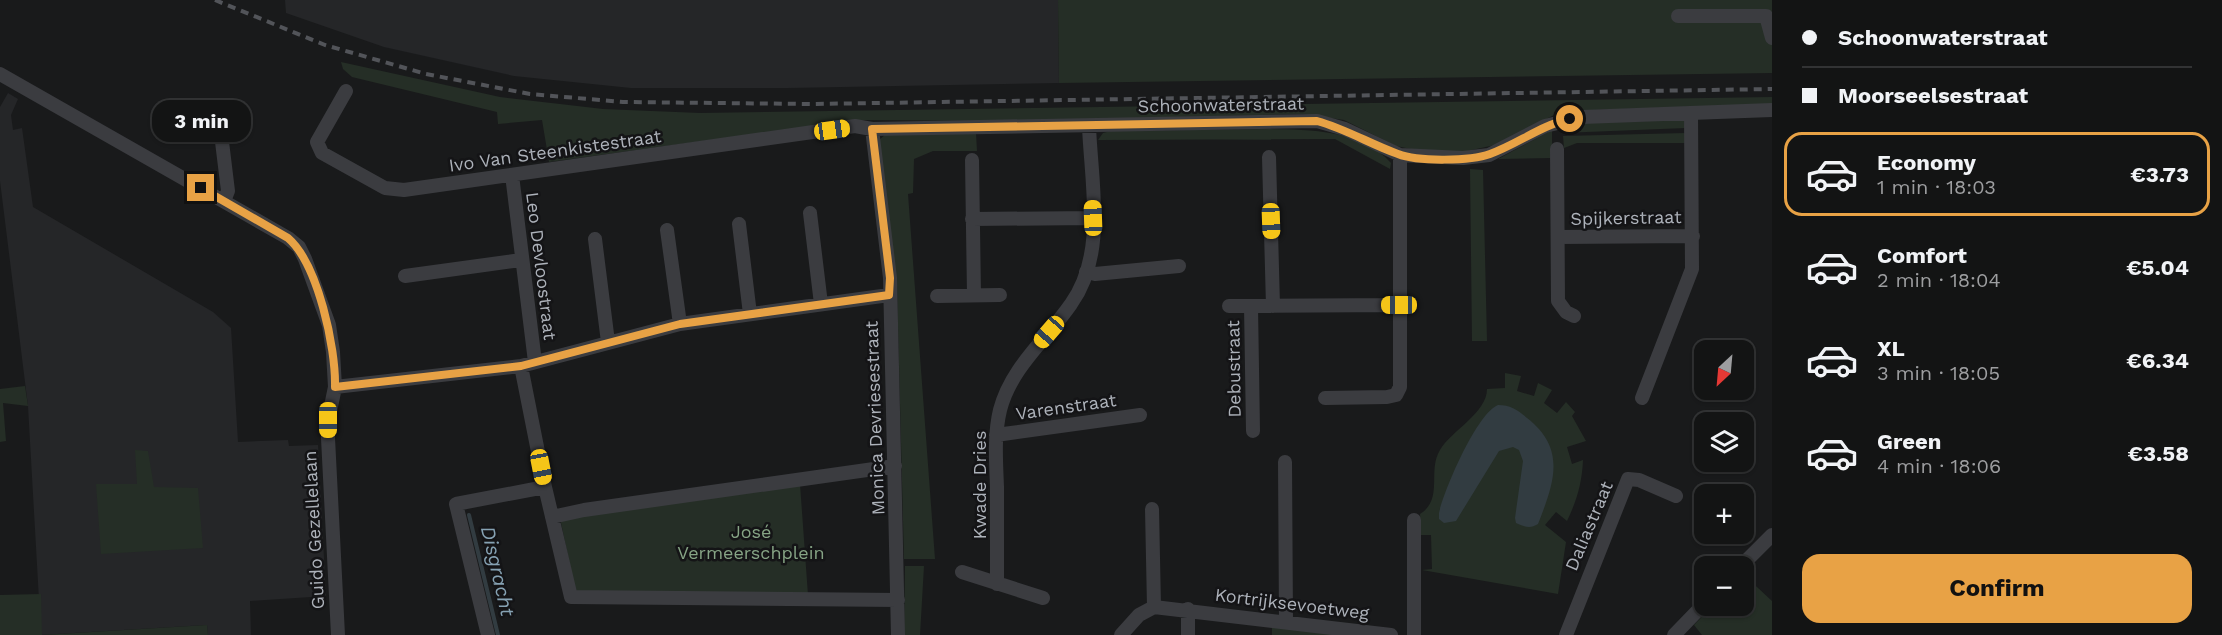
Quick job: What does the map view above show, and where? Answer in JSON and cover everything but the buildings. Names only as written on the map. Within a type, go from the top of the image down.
[{"type":"street","points":[[1678,16],[1766,16],[1772,38]]},
{"type":"street","name":"Guido Gezellelaan","points":[[0,74],[288,238],[299,247],[329,325],[335,387],[328,420],[328,438],[338,635]]},
{"type":"street","name":"Ivo Van Steenkistestraat","points":[[346,91],[317,142],[321,153],[384,188],[404,190],[855,126],[872,129]]},
{"type":"street","points":[[218,109],[228,191],[224,201]]},
{"type":"street","name":"Schoonwaterstraat","points":[[872,129],[1317,121],[1346,129],[1400,155],[1443,158],[1489,155],[1545,126],[1570,119],[1772,110]]},
{"type":"street","points":[[1642,398],[1692,269],[1691,113]]},
{"type":"street","name":"Kwade Dries","points":[[997,584],[996,435],[1000,410],[1008,387],[1029,355],[1073,303],[1086,272],[1094,239],[1089,126]]},
{"type":"street","name":"Monica Devriesestraat","points":[[872,129],[890,278],[898,635]]},
{"type":"street","name":"Spijkerstraat","points":[[1557,149],[1558,302],[1566,312],[1574,316]]},
{"type":"street","points":[[1325,398],[1396,395],[1400,387],[1400,155]]},
{"type":"street","points":[[1269,157],[1273,306]]},
{"type":"street","points":[[972,160],[974,295]]},
{"type":"street","name":"Leo Devloostraat","points":[[512,175],[528,364],[545,487],[552,517]]},
{"type":"street","points":[[810,213],[821,304]]},
{"type":"street","points":[[972,219],[1093,218]]},
{"type":"street","points":[[739,224],[750,314]]},
{"type":"street","points":[[667,230],[680,324]]},
{"type":"street","name":"Spijkerstraat","points":[[1559,237],[1693,236]]},
{"type":"street","points":[[595,239],[608,342]]},
{"type":"street","points":[[405,276],[521,260]]},
{"type":"street","points":[[1086,272],[1095,274],[1179,266]]},
{"type":"street","points":[[335,387],[528,364],[680,324],[889,295]]},
{"type":"street","points":[[937,296],[1000,295]]},
{"type":"street","name":"Debustraat","points":[[1228,306],[1399,305]]},
{"type":"street","name":"Debustraat","points":[[1251,306],[1253,430]]},
{"type":"street","name":"Varenstraat","points":[[996,435],[1140,415]]},
{"type":"street","points":[[1285,462],[1286,621]]},
{"type":"street","points":[[896,466],[584,510],[552,517],[571,597],[898,600]]},
{"type":"street","name":"Daliastraat","points":[[1566,635],[1628,479],[1639,480],[1676,496]]},
{"type":"street","points":[[488,635],[456,504],[545,487]]},
{"type":"street","points":[[1121,635],[1139,615],[1154,607],[1152,509]]},
{"type":"street","points":[[1414,520],[1414,635]]},
{"type":"street","points":[[1751,556],[1772,535]]},
{"type":"street","points":[[962,572],[1043,598]]},
{"type":"street","name":"Kortrijksevoetweg","points":[[1154,607],[1188,609],[1391,635]]},
{"type":"street","points":[[1188,609],[1188,635]]},
{"type":"street","points":[[1674,635],[1694,614]]},
{"type":"shaded area","points":[[285,0],[1058,0],[1059,83],[788,88],[631,88],[514,76],[384,47],[286,13]]},
{"type":"shaded area","points":[[8,93],[18,99],[11,115],[13,130],[22,128],[33,207],[213,312],[231,328],[238,442],[288,440],[289,446],[318,445],[326,596],[250,601],[251,635],[208,635],[207,625],[41,635],[28,406],[0,181],[0,107]]},
{"type":"shaded area","points":[[1498,405],[1514,408],[1540,430],[1548,442],[1554,467],[1549,494],[1538,524],[1527,527],[1516,523],[1523,461],[1519,450],[1513,447],[1499,451],[1456,521],[1444,523],[1439,519],[1439,513],[1454,471],[1481,422]]},
{"type":"green space","points":[[1058,0],[1772,0],[1772,73],[1059,83]]},
{"type":"green space","points":[[341,62],[500,97],[603,109],[700,113],[1772,97],[1772,104],[1562,111],[1495,145],[1467,151],[1421,151],[1396,146],[1344,120],[1303,114],[1003,121],[859,120],[549,162],[542,120],[498,124],[497,112],[352,77],[343,69]]},
{"type":"green space","points":[[1684,121],[1686,128],[1562,133],[1562,126],[1580,123]]},
{"type":"green space","points":[[1268,129],[1317,131],[1350,138],[1365,143],[1379,152],[1391,163],[1390,169],[1335,139],[1098,140],[1103,133],[1111,131]]},
{"type":"green space","points":[[1552,130],[1552,158],[1498,159]]},
{"type":"green space","points":[[976,133],[977,151],[933,151],[914,159],[913,193],[908,194],[935,559],[904,559],[897,286],[879,140],[886,134]]},
{"type":"green space","points":[[1686,133],[1686,143],[1577,143],[1564,148],[1563,136]]},
{"type":"green space","points":[[1470,169],[1483,170],[1487,341],[1472,341]]},
{"type":"green space","points":[[1505,373],[1521,376],[1517,391],[1534,396],[1538,383],[1552,390],[1544,403],[1557,413],[1566,402],[1575,412],[1572,416],[1586,441],[1567,447],[1572,464],[1583,460],[1578,491],[1567,521],[1556,512],[1545,525],[1566,542],[1558,594],[1422,570],[1432,569],[1431,535],[1421,535],[1420,514],[1431,501],[1436,458],[1445,443],[1481,406],[1487,389],[1505,388]]},
{"type":"green space","points":[[25,386],[28,406],[3,403],[6,441],[0,442],[0,389]]},
{"type":"green space","points":[[135,450],[148,451],[154,487],[198,488],[203,548],[101,554],[96,484],[137,484]]},
{"type":"green space","name":"José Vermeerschplein","points":[[800,484],[808,595],[576,594],[560,518]]},
{"type":"green space","points":[[905,566],[924,566],[920,635],[904,635]]},
{"type":"green space","points":[[1754,584],[1772,601],[1772,635],[1702,635],[1694,625],[1703,616],[1754,616]]},
{"type":"green space","points":[[41,594],[42,635],[0,635],[0,595]]},
{"type":"green space","points":[[207,625],[208,635],[42,635]]},
{"type":"green space","points":[[1272,627],[1343,635],[1272,635]]},
{"type":"waterway","name":"Disgracht","points":[[469,515],[498,635]]},
{"type":"railway","points":[[215,0],[325,45],[426,74],[530,94],[623,102],[812,104],[1772,89]]},
{"type":"route","points":[[201,188],[288,238],[299,247],[329,325],[335,387],[521,366],[680,324],[889,295],[890,278],[872,129],[1317,121],[1346,129],[1400,155],[1463,158],[1489,155],[1545,126],[1570,119]]}]
